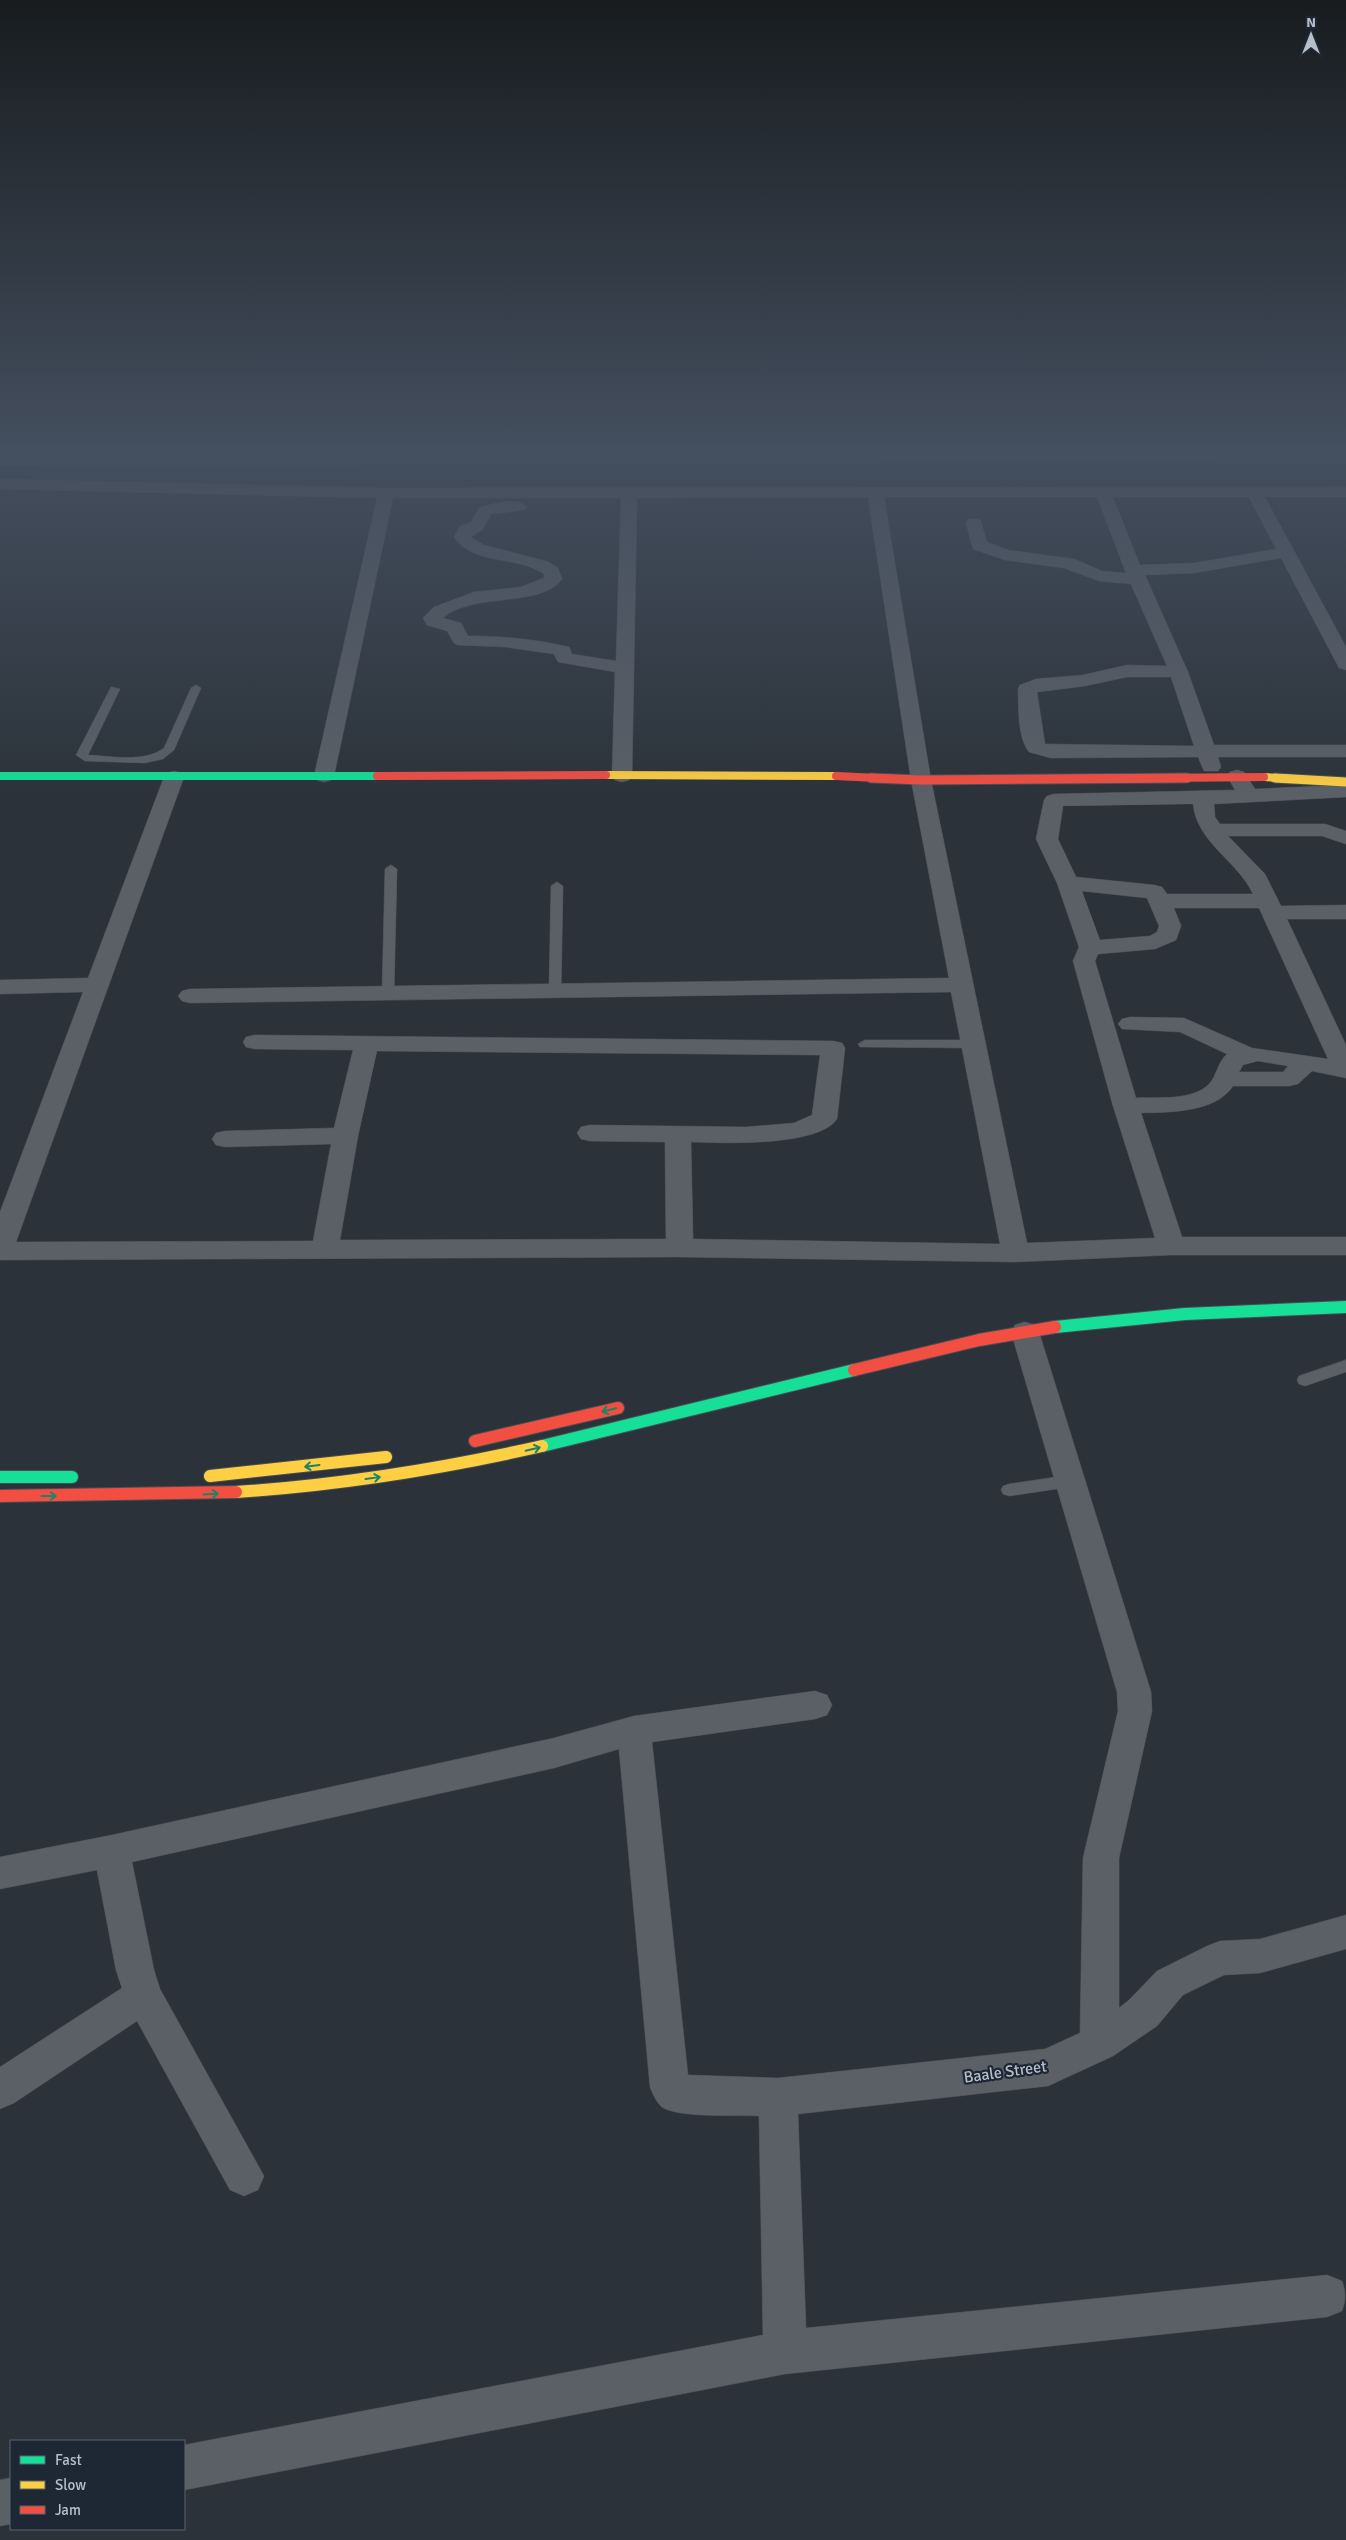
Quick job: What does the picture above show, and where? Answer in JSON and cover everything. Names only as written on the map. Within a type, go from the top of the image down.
[{"type":"street","points":[[324,776],[370,566]]},
{"type":"street","points":[[543,566],[552,572],[552,579],[546,585],[530,591],[480,596],[440,611],[432,618],[437,623],[455,627],[460,639],[464,641],[505,642],[554,649],[562,651],[566,658],[574,661],[625,668]]},
{"type":"street","points":[[622,776],[627,566]]},
{"type":"street","points":[[887,566],[921,780],[960,985],[974,1044],[1015,1253]]},
{"type":"street","points":[[1074,566],[1099,576],[1136,574],[1208,566]]},
{"type":"street","points":[[1133,566],[1179,672],[1215,778]]},
{"type":"street","points":[[1293,566],[1346,664]]},
{"type":"street","points":[[1179,672],[1127,671],[1102,674],[1085,680],[1036,685],[1027,690],[1032,736],[1036,748],[1051,752],[1204,750],[1346,752]]},
{"type":"street","points":[[0,776],[801,775],[921,780],[1215,778],[1237,776],[1346,782]]},
{"type":"street","points":[[1237,776],[1248,796]]},
{"type":"street","points":[[174,777],[0,1250],[680,1248],[1015,1253],[1171,1246],[1346,1246]]},
{"type":"street","points":[[1091,948],[1068,883],[1047,839],[1054,800],[1203,798],[1346,791]]},
{"type":"street","points":[[1126,1106],[1173,1103],[1207,1097],[1220,1089],[1230,1063],[1236,1057],[1246,1054],[1258,1054],[1345,1070],[1339,1043],[1257,879],[1213,830],[1205,817],[1203,798]]},
{"type":"street","points":[[1213,830],[1326,830],[1346,838]]},
{"type":"street","points":[[1068,883],[1154,892],[1161,901],[1170,926],[1168,935],[1155,942],[1091,948],[1086,954],[1084,961],[1126,1106],[1171,1246]]},
{"type":"street","points":[[1161,901],[1346,912]]},
{"type":"street","points":[[0,987],[97,985]]},
{"type":"street","points":[[190,996],[960,985]]},
{"type":"street","points":[[1130,1024],[1168,1024],[1191,1027],[1246,1054]]},
{"type":"street","points":[[255,1042],[833,1048],[824,1119],[799,1130],[746,1135],[590,1133]]},
{"type":"street","points":[[325,1250],[345,1136],[367,1044]]},
{"type":"street","points":[[1224,1079],[1288,1079],[1307,1062]]},
{"type":"street","points":[[678,1134],[680,1248]]},
{"type":"street","points":[[225,1139],[345,1136]]},
{"type":"street","points":[[0,1496],[182,1495],[286,1489],[420,1471],[527,1450],[943,1348],[1024,1332],[1134,1316],[1346,1307]]},
{"type":"street","points":[[1024,1332],[1134,1692],[1135,1711],[1101,1858],[1099,2043]]},
{"type":"street","points":[[464,1443],[633,1404]]},
{"type":"street","points":[[196,1477],[398,1456]]},
{"type":"street","points":[[0,1477],[88,1477]]},
{"type":"street","points":[[0,1873],[112,1851],[554,1753],[634,1730],[815,1705]]},
{"type":"street","name":"Baale Street","points":[[634,1730],[670,2087],[677,2094],[778,2097],[1048,2067],[1099,2043],[1143,2013],[1170,1983],[1220,1958],[1260,1956],[1346,1932]]},
{"type":"street","points":[[112,1851],[135,1970],[143,1995],[244,2176]]},
{"type":"street","points":[[0,2090],[143,1995]]},
{"type":"street","points":[[778,2097],[785,2352]]},
{"type":"street","points":[[185,2468],[785,2352],[1327,2296]]},
{"type":"lane","points":[[115,689],[81,755],[85,758],[141,760],[157,757],[169,750],[196,688]]},
{"type":"lane","points":[[134,776],[141,760]]},
{"type":"lane","points":[[388,993],[391,869]]},
{"type":"lane","points":[[555,991],[557,886]]},
{"type":"lane","points":[[865,1044],[974,1044]]},
{"type":"lane","points":[[1305,1380],[1346,1366]]},
{"type":"lane","points":[[1009,1490],[1070,1481]]},
{"type":"traffic: fast","points":[[0,776],[377,776]]},
{"type":"traffic: fast","points":[[1055,1327],[1185,1314],[1346,1307]]},
{"type":"traffic: fast","points":[[542,1446],[854,1370]]},
{"type":"traffic: fast","points":[[0,1477],[72,1477]]},
{"type":"traffic: slow","points":[[606,775],[836,776]]},
{"type":"traffic: slow","points":[[1264,777],[1346,782]]},
{"type":"traffic: slow","points":[[236,1492],[313,1486],[390,1476],[542,1446]]},
{"type":"traffic: slow","points":[[210,1476],[386,1457]]},
{"type":"traffic: jam","points":[[377,776],[606,775]]},
{"type":"traffic: jam","points":[[836,776],[921,780],[1264,777]]},
{"type":"traffic: jam","points":[[854,1370],[979,1340],[1055,1327]]},
{"type":"traffic: jam","points":[[475,1441],[618,1408]]},
{"type":"traffic: jam","points":[[0,1496],[236,1492]]}]
